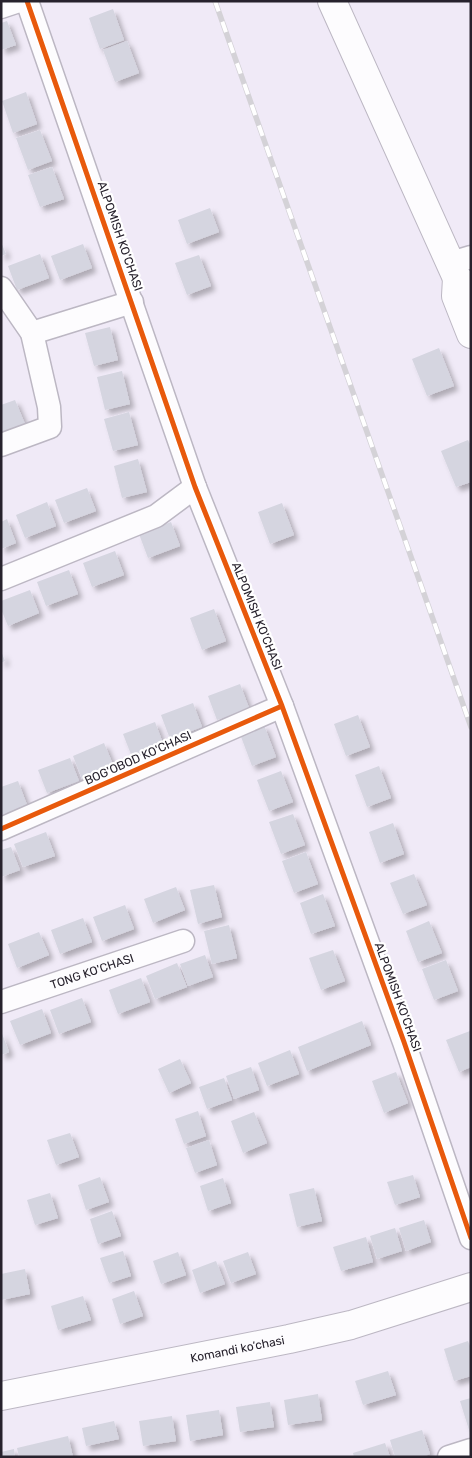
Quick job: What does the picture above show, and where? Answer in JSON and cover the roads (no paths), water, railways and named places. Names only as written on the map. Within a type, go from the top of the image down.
[{"type":"main road","points":[[332,1],[462,273],[456,296],[471,334]]},
{"type":"main road","name":"Komandi ko‘chasi","points":[[1,1396],[289,1340],[351,1325],[471,1287]]},
{"type":"street","points":[[1,7],[19,1]]},
{"type":"street","name":"ALPOMISH KO'CHASI","points":[[28,1],[195,487],[282,706],[404,1042],[471,1238]]},
{"type":"street","points":[[1,288],[32,333],[49,407],[50,427],[1,446]]},
{"type":"street","points":[[32,333],[132,302]]},
{"type":"street","points":[[1,578],[156,516],[195,487]]},
{"type":"street","name":"BOG'OBOD KO'CHASI","points":[[1,829],[282,706]]},
{"type":"street","name":"TONG KO'CHASI","points":[[1,1002],[183,941]]},
{"type":"street","points":[[448,1457],[471,1450]]},
{"type":"railway","points":[[215,1],[471,727]]}]
